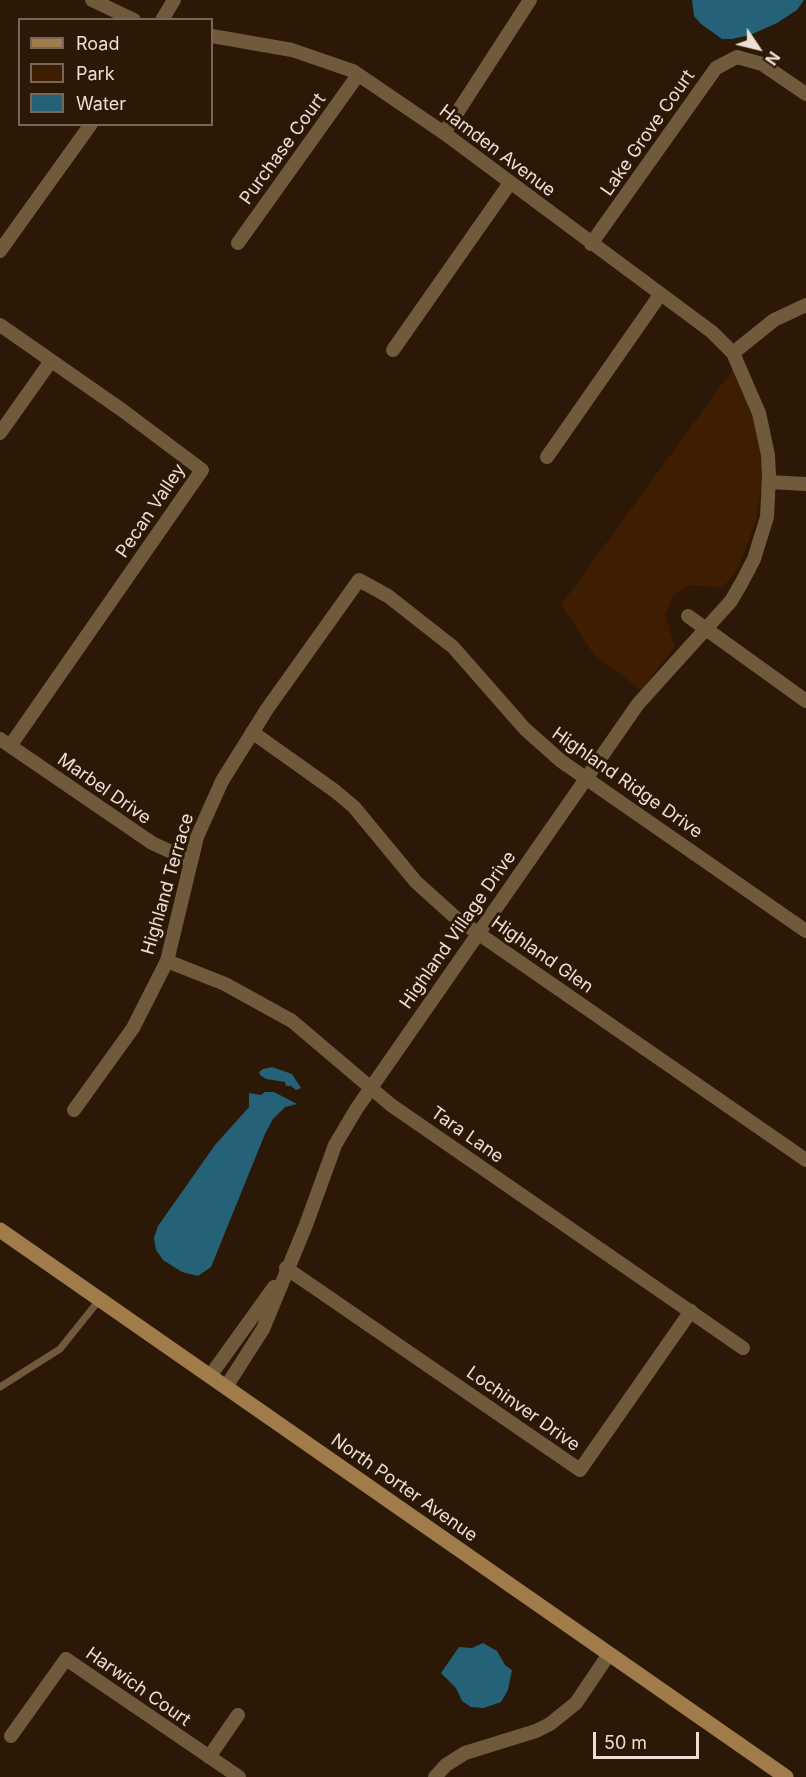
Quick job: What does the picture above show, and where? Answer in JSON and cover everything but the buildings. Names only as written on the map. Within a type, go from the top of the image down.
[{"type":"main road","name":"North Porter Avenue","points":[[0,1230],[786,1777]]},
{"type":"street","points":[[92,0],[130,18]]},
{"type":"street","points":[[163,18],[174,0]]},
{"type":"street","points":[[444,133],[530,0]]},
{"type":"street","name":"Hamden Avenue","points":[[213,36],[292,50],[358,75],[444,133],[712,332],[733,353]]},
{"type":"street","name":"Lake Grove Court","points":[[591,244],[716,68],[737,57],[762,64],[806,94]]},
{"type":"street","name":"Purchase Court","points":[[238,243],[358,75]]},
{"type":"street","points":[[0,251],[90,126]]},
{"type":"street","points":[[393,350],[510,183]]},
{"type":"street","points":[[547,457],[660,295]]},
{"type":"street","points":[[733,353],[774,320],[806,305]]},
{"type":"street","name":"Pecan Valley","points":[[0,326],[202,470],[5,742]]},
{"type":"street","name":"Highland Village Drive","points":[[226,1387],[263,1329],[306,1225],[335,1145],[370,1089],[650,687],[731,601],[754,559],[767,517],[768,455],[759,413],[733,353]]},
{"type":"street","points":[[0,434],[51,361]]},
{"type":"street","points":[[769,482],[806,484]]},
{"type":"street","name":"Highland Terrace","points":[[74,1110],[133,1028],[166,961],[192,861],[209,807],[252,732],[359,580]]},
{"type":"street","name":"Highland Ridge Drive","points":[[359,580],[388,596],[453,647],[544,748],[585,779],[806,930]]},
{"type":"street","points":[[688,616],[806,701]]},
{"type":"street","name":"Highland Glen","points":[[252,732],[335,790],[360,815],[416,882],[478,932],[806,1160]]},
{"type":"street","name":"Marbel Drive","points":[[5,742],[152,843],[192,861]]},
{"type":"street","name":"Tara Lane","points":[[166,961],[225,984],[292,1021],[370,1089],[743,1348]]},
{"type":"street","name":"Highland Village Drive","points":[[210,1376],[285,1272]]},
{"type":"street","name":"Lochinver Drive","points":[[285,1272],[580,1470],[691,1311]]},
{"type":"street","points":[[435,1777],[457,1757],[522,1736],[550,1724],[576,1702],[609,1654]]},
{"type":"street","name":"Harwich Court","points":[[11,1736],[66,1659],[239,1777]]},
{"type":"street","points":[[209,1757],[238,1715]]},
{"type":"lane","points":[[0,1387],[60,1349],[100,1299]]},
{"type":"green space","points":[[733,369],[755,421],[764,474],[756,521],[737,571],[722,588],[689,585],[673,596],[665,615],[675,647],[641,690],[594,655],[561,605]]},
{"type":"water","points":[[692,0],[804,0],[797,10],[777,23],[750,35],[722,39],[694,16]]},
{"type":"water","points":[[272,1067],[292,1074],[301,1088],[296,1090],[291,1086],[286,1086],[285,1082],[266,1079],[260,1075],[259,1072],[263,1069]]},
{"type":"water","points":[[265,1092],[274,1092],[297,1104],[285,1107],[273,1119],[265,1134],[211,1267],[198,1276],[182,1272],[163,1260],[156,1250],[154,1238],[158,1226],[215,1145],[249,1107],[249,1093],[261,1095]]},
{"type":"water","points":[[483,1643],[497,1651],[505,1665],[512,1670],[508,1690],[501,1702],[484,1708],[471,1707],[462,1701],[456,1688],[441,1673],[459,1647],[472,1648]]}]
